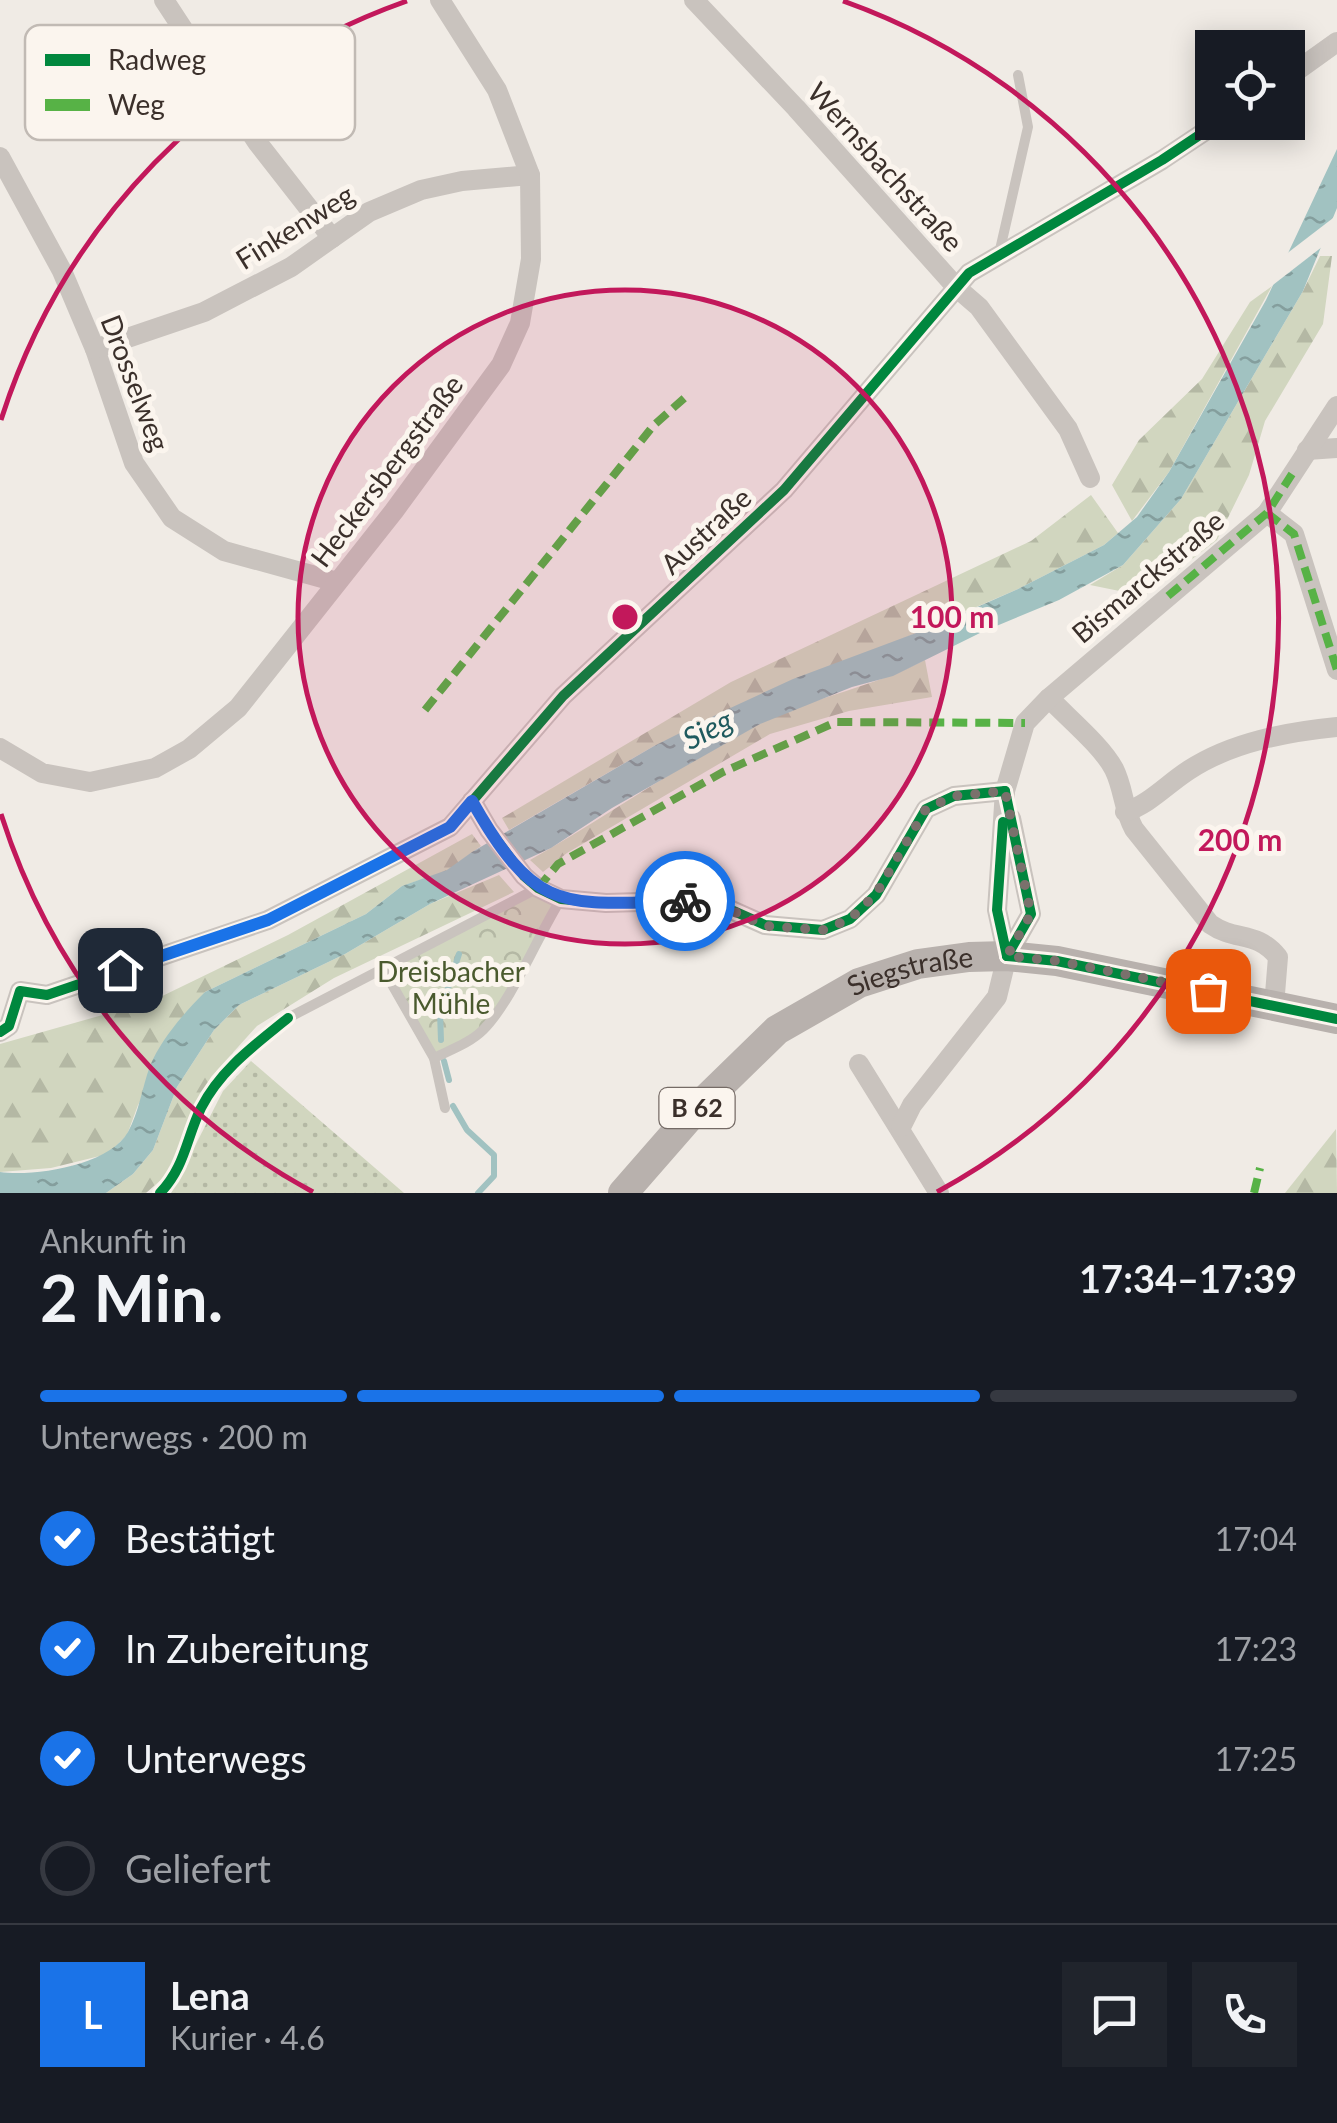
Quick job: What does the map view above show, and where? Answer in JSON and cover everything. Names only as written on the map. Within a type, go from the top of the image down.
[{"type":"main road","name":"Siegstraße","points":[[624,1193],[699,1106],[777,1030],[859,983],[918,964],[1007,956],[1058,961],[1337,1018]]},
{"type":"street","points":[[164,0],[181,25]]},
{"type":"street","name":"Heckersbergstraße","points":[[0,748],[42,773],[90,782],[155,768],[189,749],[238,708],[500,365],[520,323],[531,259],[530,175],[497,90],[440,0]]},
{"type":"street","name":"Wernsbachstraße","points":[[694,0],[957,288],[979,307],[1068,429],[1090,478]]},
{"type":"street","points":[[1305,65],[1337,42]]},
{"type":"street","name":"Austraße","points":[[20,990],[47,994],[268,920],[450,827],[563,696],[784,490],[969,273],[1195,137]]},
{"type":"street","points":[[257,140],[332,238]]},
{"type":"street","name":"Drosselweg","points":[[0,157],[62,271],[95,348],[134,463],[172,518],[224,551],[337,582]]},
{"type":"street","name":"Finkenweg","points":[[95,348],[204,312],[291,267],[369,212],[421,190],[462,181],[530,175]]},
{"type":"street","name":"Bismarckstraße","points":[[1007,956],[997,910],[1005,791],[1025,723],[1267,513],[1337,406]]},
{"type":"street","points":[[1307,450],[1337,448]]},
{"type":"street","points":[[1267,513],[1294,534],[1337,670]]},
{"type":"street","points":[[1050,698],[1112,765],[1125,812],[1134,828],[1210,924],[1267,943],[1278,957],[1274,1006]]},
{"type":"street","points":[[1125,812],[1140,807],[1190,770],[1230,748],[1337,727]]},
{"type":"street","points":[[472,801],[489,830],[531,882],[561,899],[606,903],[709,900],[765,926],[823,930],[850,919],[876,894],[926,809],[954,796],[1005,791]]},
{"type":"street","name":"Bismarckstraße","points":[[1005,791],[1031,914],[1007,956]]},
{"type":"street","points":[[901,1127],[912,1105],[997,997],[1007,956]]},
{"type":"street","points":[[0,982],[20,990],[8,1026],[0,1032]]},
{"type":"street","points":[[859,1064],[940,1193]]},
{"type":"lane","points":[[998,256],[1028,127],[1018,75]]},
{"type":"lane","points":[[288,1018],[531,882]]},
{"type":"lane","points":[[434,1058],[483,1030],[512,989],[561,899]]},
{"type":"lane","points":[[382,967],[434,1058],[445,1108]]},
{"type":"green space","points":[[1320,256],[1332,256],[1323,324],[1265,421],[1249,475],[1217,540],[1144,596],[1090,585],[1123,565],[1181,499]]},
{"type":"green space","points":[[1272,286],[1169,472],[1132,521],[1112,485],[1139,440],[1202,379],[1250,302]]},
{"type":"green space","points":[[1091,495],[1118,533],[1104,545],[1018,589],[654,746],[509,830],[502,818],[731,682],[1031,541]]},
{"type":"green space","points":[[925,660],[932,697],[849,711],[770,734],[567,853],[543,872],[530,860],[761,723]]},
{"type":"green space","points":[[472,834],[481,846],[447,871],[402,886],[366,914],[205,992],[138,1105],[127,1135],[108,1154],[51,1168],[0,1172],[0,1044],[152,1001],[288,935]]},
{"type":"green space","points":[[499,875],[514,892],[334,978],[257,1026],[211,1077],[185,1128],[170,1172],[146,1193],[106,1193],[133,1174],[153,1150],[177,1087],[214,1030],[239,1005],[345,954],[430,904]]},
{"type":"green space","name":"Dreisbacher Mühle","points":[[538,888],[561,899],[483,1030],[434,1058],[382,967]]},
{"type":"green space","points":[[251,1061],[404,1193],[171,1193],[223,1091]]},
{"type":"green space","points":[[1336,1129],[1337,1193],[1285,1193]]},
{"type":"water","name":"Sieg","points":[[1337,149],[1337,208],[1303,291],[1181,499],[1123,565],[1059,600],[893,676],[852,687],[760,724],[612,808],[551,848],[430,904],[345,954],[239,1005],[214,1030],[177,1087],[153,1150],[133,1174],[106,1193],[0,1193],[0,1172],[70,1166],[105,1153],[119,1143],[132,1124],[155,1056],[174,1026],[205,992],[366,914],[402,886],[447,870],[654,746],[726,710],[793,679],[932,627],[1104,545],[1137,517],[1169,472],[1266,300]]},
{"type":"pier","points":[[1337,215],[1331,240],[1265,291],[1281,258]]},
{"type":"waterway","points":[[441,1040],[440,1013],[459,954]]},
{"type":"waterway","points":[[444,1061],[449,1080]]},
{"type":"waterway","points":[[453,1106],[467,1130],[494,1155],[494,1176],[478,1193]]},
{"type":"marked path","points":[[425,710],[654,425],[690,393]]},
{"type":"marked path","points":[[1168,596],[1267,513],[1292,474]]},
{"type":"marked path","points":[[1267,513],[1294,534],[1337,670]]},
{"type":"marked path","points":[[538,888],[558,864],[723,772],[836,722],[1025,723]]},
{"type":"marked path","points":[[1254,1193],[1260,1168]]},
{"type":"cycle path","points":[[0,1032],[9,1026],[20,991],[47,995],[268,920],[450,827],[563,696],[784,490],[969,273],[1195,138]]},
{"type":"cycle path","points":[[1005,791],[1031,914],[1007,956]]},
{"type":"cycle path","points":[[472,801],[524,876],[561,899],[606,903],[709,900],[765,925],[823,930],[850,919],[876,895],[926,809],[954,796],[1005,791]]},
{"type":"cycle path","points":[[1003,822],[997,910],[1007,956]]},
{"type":"cycle path","points":[[1007,956],[1057,961],[1337,1019]]},
{"type":"cycle path","points":[[160,1193],[175,1173],[201,1108],[218,1081],[288,1018]]},
{"type":"way so far","points":[[685,901],[709,900],[765,926],[823,930],[850,919],[876,894],[926,809],[954,796],[1005,791],[1031,914],[1007,956],[1058,961],[1208,991]]},
{"type":"route","points":[[120,970],[268,920],[450,827],[472,801],[524,876],[561,899],[606,903],[685,901]]}]
